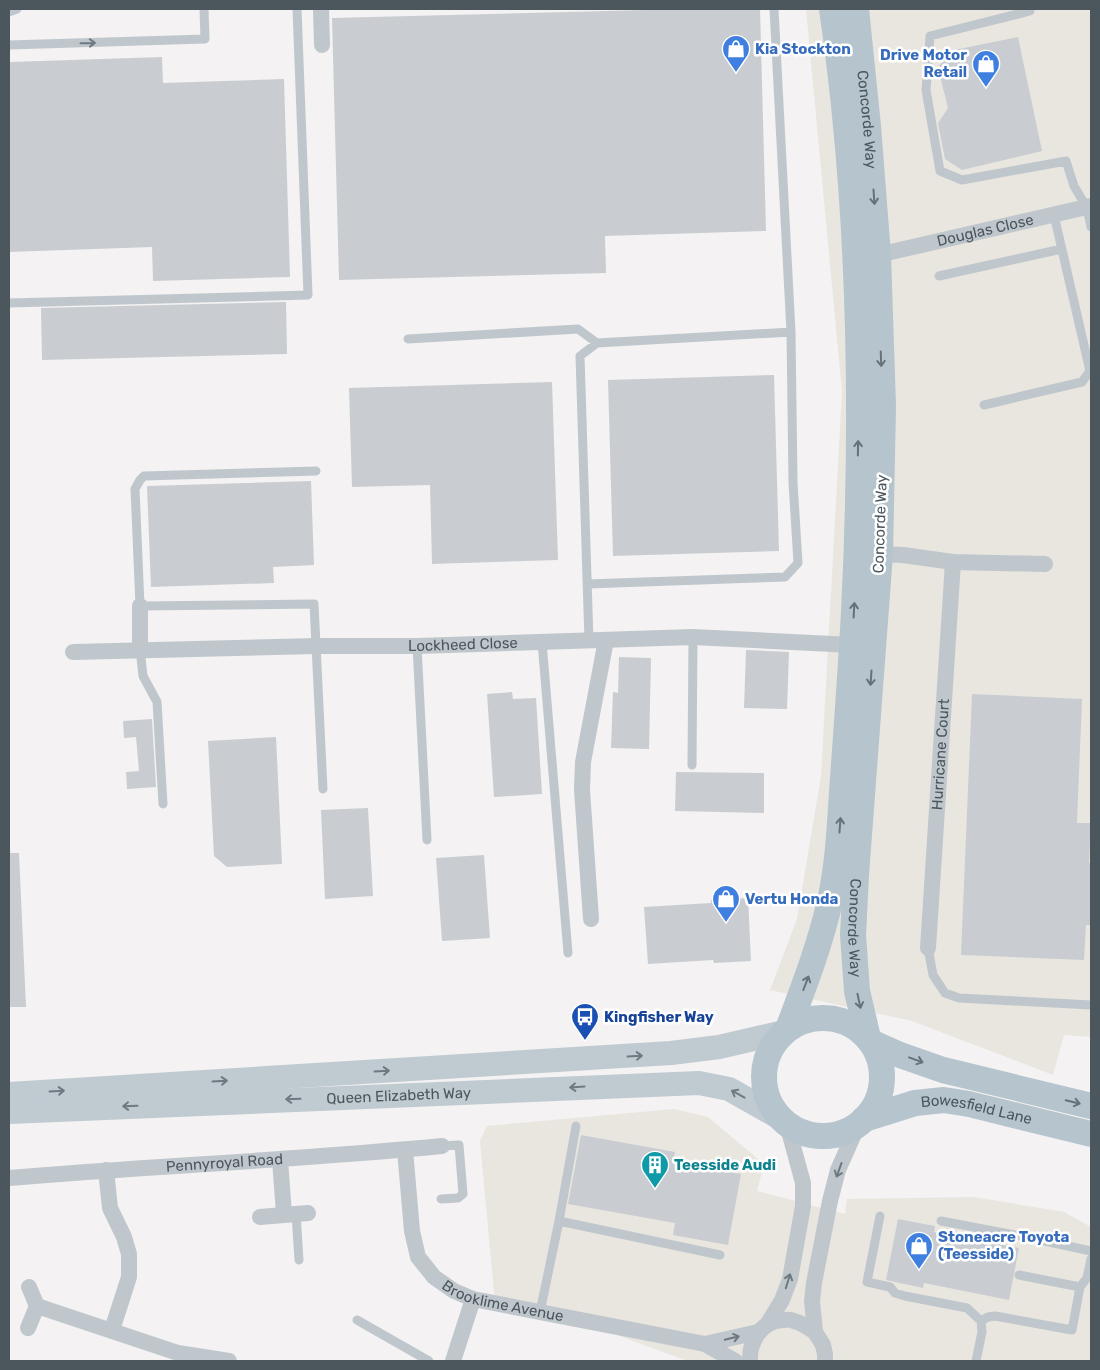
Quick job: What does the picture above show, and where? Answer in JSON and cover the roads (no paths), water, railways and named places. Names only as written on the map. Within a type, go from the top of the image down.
[{"type":"main road","name":"Concorde Way","points":[[786,1030],[815,958],[831,899],[838,844],[857,554],[859,408],[855,260],[846,127],[832,9]]},
{"type":"main road","name":"Concorde Way","points":[[856,9],[868,126],[878,255],[882,406],[880,554],[856,866],[853,935],[857,990],[869,1040]]},
{"type":"main road","points":[[822,1017],[848,1023],[869,1040],[878,1056],[882,1076],[879,1096],[874,1107],[861,1122],[844,1132],[826,1136],[808,1134],[784,1121],[768,1099],[764,1078],[765,1063],[770,1051],[786,1030],[808,1019],[822,1017]]},
{"type":"main road","name":"Bowesfield Lane","points":[[869,1040],[900,1055],[943,1070],[1091,1106]]},
{"type":"main road","name":"Bowesfield Lane","points":[[861,1122],[915,1103],[944,1100],[969,1104],[1091,1134]]},
{"type":"street","points":[[321,9],[322,45]]},
{"type":"street","name":"Douglas Close","points":[[878,255],[1089,207]]},
{"type":"street","points":[[880,554],[903,555],[953,562],[1045,564]]},
{"type":"street","name":"Hurricane Court","points":[[928,948],[953,562]]},
{"type":"street","points":[[140,606],[140,649]]},
{"type":"street","name":"Lockheed Close","points":[[73,652],[140,649],[418,646],[693,637],[852,645]]},
{"type":"street","points":[[591,919],[582,790],[583,762],[598,640]]},
{"type":"street","name":"Queen Elizabeth Way","points":[[9,1094],[671,1054],[719,1047],[786,1030]]},
{"type":"street","name":"Queen Elizabeth Way","points":[[9,1112],[699,1082],[729,1090],[784,1121]]},
{"type":"street","points":[[750,1361],[749,1350],[782,1300],[790,1279],[803,1206],[803,1183],[784,1121]]},
{"type":"street","points":[[825,1361],[823,1345],[815,1332],[812,1301],[830,1201],[838,1170],[861,1122]]},
{"type":"street","name":"Pennyroyal Road","points":[[9,1178],[106,1170],[280,1160],[442,1146]]},
{"type":"street","name":"Brooklime Avenue","points":[[405,1150],[412,1231],[418,1257],[434,1277],[454,1291],[473,1299],[705,1344]]},
{"type":"street","points":[[260,1217],[296,1214],[280,1160]]},
{"type":"street","points":[[106,1170],[110,1208],[129,1254],[129,1277],[112,1330]]},
{"type":"street","points":[[28,1328],[37,1306],[30,1287]]},
{"type":"street","points":[[453,1361],[473,1299]]},
{"type":"street","points":[[37,1306],[178,1353],[229,1361]]},
{"type":"street","points":[[705,1344],[763,1328],[777,1320],[793,1320],[815,1332]]},
{"type":"street","points":[[705,1344],[735,1361]]},
{"type":"lane","points":[[9,12],[17,9]]},
{"type":"lane","points":[[9,45],[205,39],[204,9]]},
{"type":"lane","points":[[9,303],[308,295],[297,9]]},
{"type":"lane","points":[[587,584],[785,577],[798,563],[793,482],[791,332],[774,9]]},
{"type":"lane","points":[[1030,11],[930,36],[926,90],[940,171],[962,180],[1066,161],[1074,186],[1089,207],[1091,227]]},
{"type":"lane","points":[[984,404],[1082,382],[1090,371],[1054,215]]},
{"type":"lane","points":[[939,276],[1062,250]]},
{"type":"lane","points":[[408,338],[578,329],[597,343]]},
{"type":"lane","points":[[598,640],[587,584],[580,356],[597,343],[791,332]]},
{"type":"lane","points":[[316,471],[144,476],[136,489],[140,606],[314,604],[323,789]]},
{"type":"lane","points":[[692,765],[693,637]]},
{"type":"lane","points":[[542,642],[568,953]]},
{"type":"lane","points":[[418,646],[427,840]]},
{"type":"lane","points":[[140,649],[143,676],[157,702],[164,804]]},
{"type":"lane","points":[[928,948],[933,974],[945,993],[959,998],[1091,1005]]},
{"type":"lane","points":[[540,1312],[576,1126]]},
{"type":"lane","points":[[441,1199],[458,1198],[463,1194],[459,1145],[442,1146]]},
{"type":"lane","points":[[296,1214],[299,1260]]},
{"type":"lane","points":[[880,1216],[867,1282],[890,1287],[895,1293],[905,1296],[967,1308],[981,1321],[982,1332],[976,1361]]},
{"type":"lane","points":[[559,1221],[720,1256]]},
{"type":"lane","points":[[941,1221],[1026,1236],[1091,1251]]},
{"type":"lane","points":[[981,1321],[995,1316],[1072,1330],[1080,1287],[1087,1278],[1091,1259]]},
{"type":"lane","points":[[1019,1275],[1080,1287]]},
{"type":"lane","points":[[357,1320],[429,1361]]},
{"type":"place","name":"Kia Stockton","points":[[736,73]]},
{"type":"place","name":"Drive Motor Retail","points":[[986,88]]},
{"type":"place","name":"Vertu Honda","points":[[726,923]]},
{"type":"place","name":"Kingfisher Way","points":[[585,1041]]},
{"type":"place","name":"Teesside Audi","points":[[655,1189]]},
{"type":"place","name":"Stoneacre Toyota (Teesside)","points":[[919,1270]]}]
